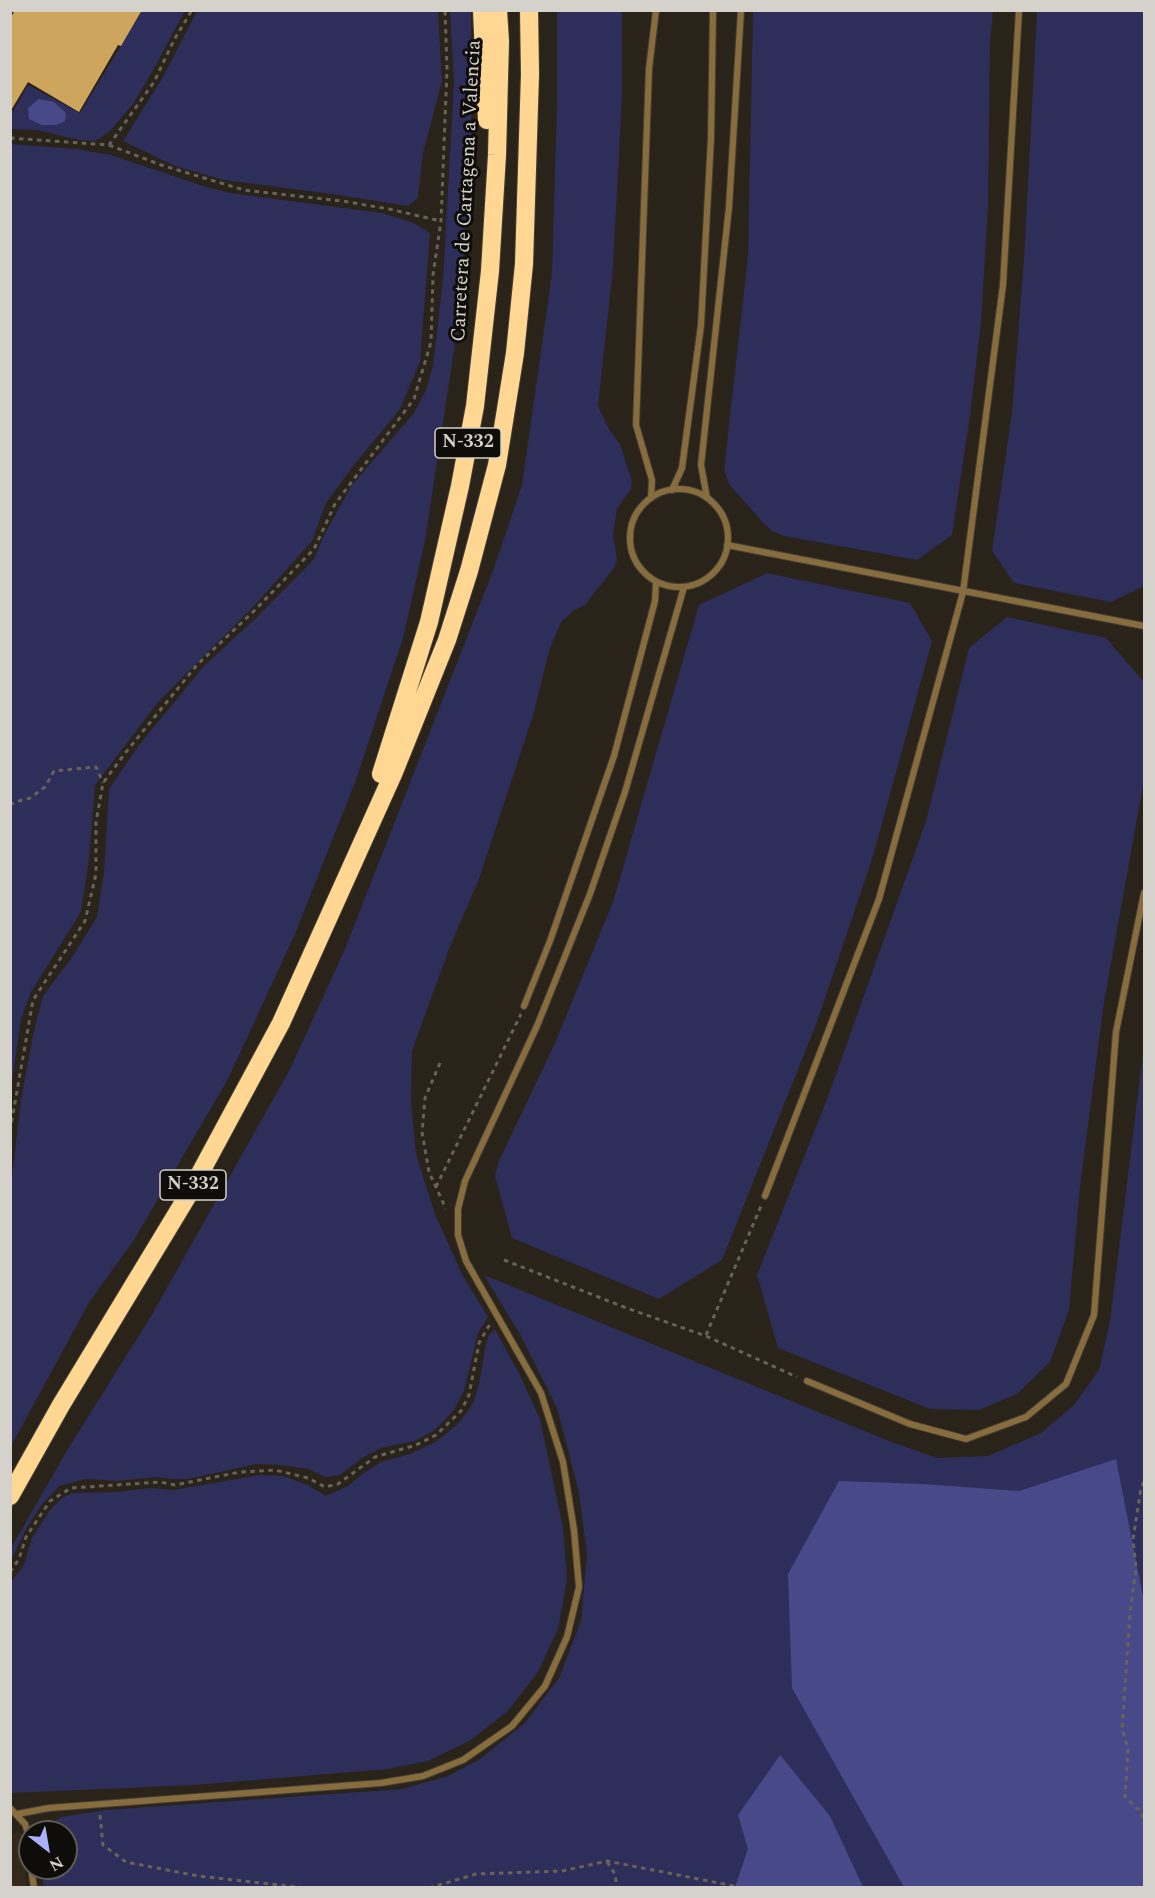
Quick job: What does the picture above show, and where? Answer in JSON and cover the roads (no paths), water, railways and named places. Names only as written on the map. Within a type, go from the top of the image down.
[{"type":"highway","points":[[482,10],[487,127],[493,198]]},
{"type":"highway","name":"Carretera de Cartagena a Valencia","points":[[354,862],[429,621],[460,486],[475,406],[490,271],[497,155],[500,41],[498,10]]},
{"type":"highway","name":"Carretera de Cartagena a Valencia","points":[[10,1496],[190,1192],[255,1074],[290,1005],[394,772],[447,640],[469,571],[497,465],[515,353],[524,264],[530,74],[529,10]]},
{"type":"lane","points":[[651,498],[652,480],[636,425],[649,69],[656,10]]},
{"type":"lane","points":[[672,490],[682,468],[701,326],[711,138],[713,10]]},
{"type":"lane","points":[[707,498],[701,465],[729,207],[741,10]]},
{"type":"lane","points":[[765,1196],[879,899],[963,592],[1003,285],[1019,10]]},
{"type":"lane","points":[[672,490],[696,492],[707,498],[717,507],[724,519],[727,532],[727,545],[722,561],[713,573],[699,582],[684,587],[668,586],[656,582],[639,566],[632,552],[630,537],[633,522],[640,508],[651,498],[672,490]]},
{"type":"lane","points":[[727,545],[1144,626]]},
{"type":"lane","points":[[524,1006],[554,930],[614,756],[655,601],[656,582]]},
{"type":"lane","points":[[17,1814],[49,1808],[381,1783],[423,1776],[463,1760],[512,1726],[545,1686],[567,1638],[579,1587],[574,1530],[563,1462],[541,1394],[466,1261],[458,1235],[458,1209],[465,1181],[537,1026],[590,894],[625,792],[684,587]]},
{"type":"lane","points":[[807,1381],[910,1424],[966,1439],[1026,1417],[1066,1384],[1094,1315],[1116,1032],[1144,893]]},
{"type":"lane","points":[[10,1808],[22,1820]]}]
